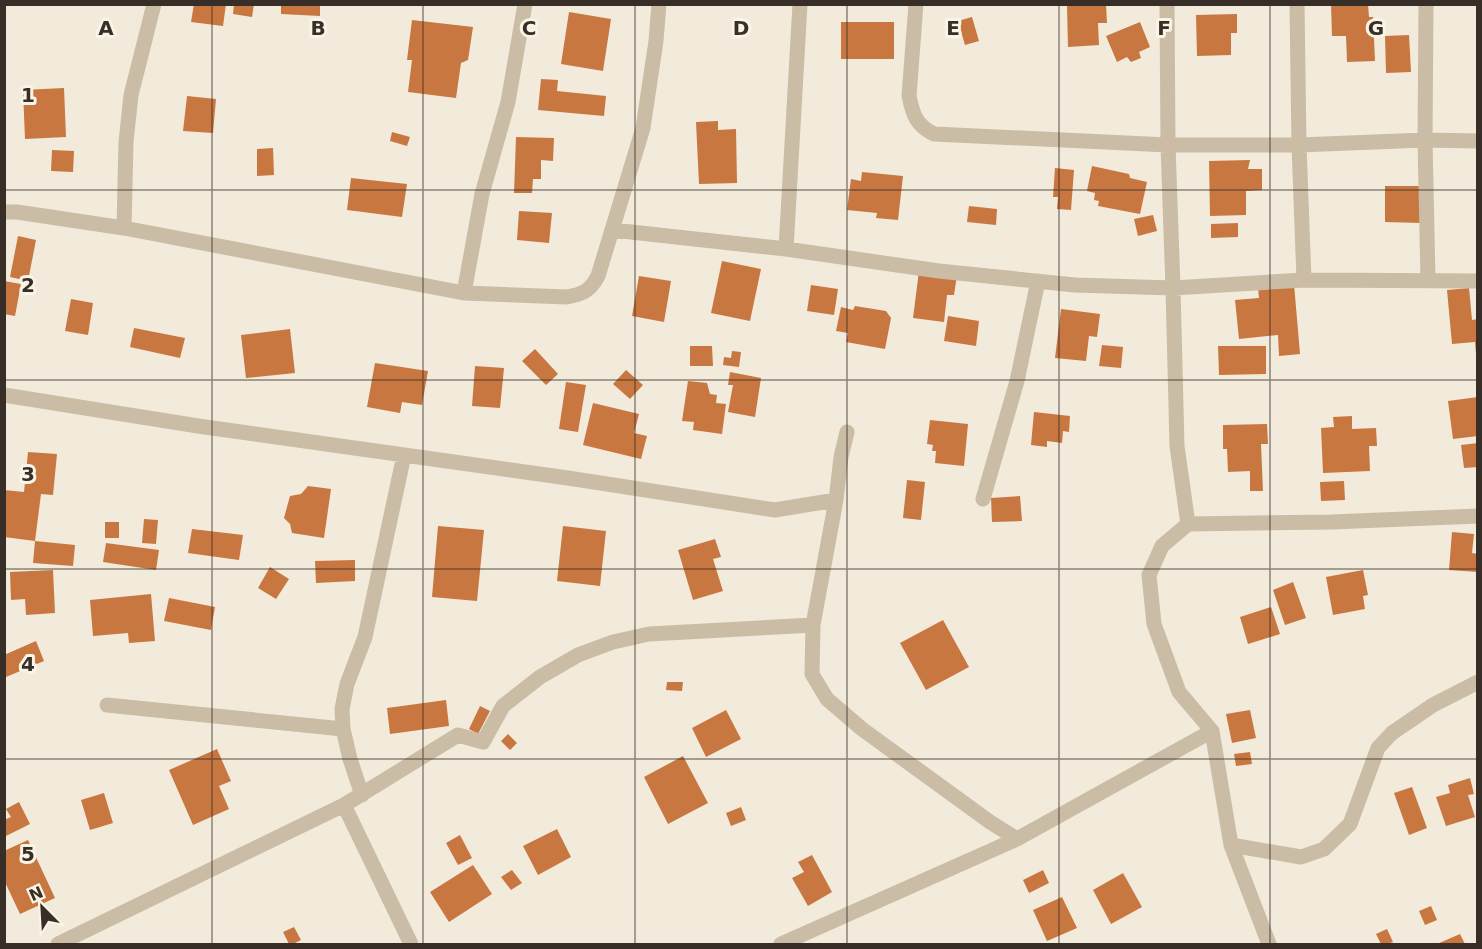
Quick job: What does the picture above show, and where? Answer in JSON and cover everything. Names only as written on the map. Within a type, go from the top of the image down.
[{"type":"street","points":[[124,228],[126,142],[131,95],[154,4]]},
{"type":"street","points":[[464,293],[482,194],[508,102],[525,4]]},
{"type":"street","points":[[4,212],[124,228],[464,293],[567,297],[578,295],[587,291],[594,284],[643,128],[659,4]]},
{"type":"street","points":[[786,249],[800,4]]},
{"type":"street","points":[[916,4],[909,96],[917,121],[924,129],[934,134],[1168,145],[1478,141]]},
{"type":"street","points":[[1167,4],[1168,145],[1177,446],[1188,524]]},
{"type":"street","points":[[1297,4],[1304,280]]},
{"type":"street","points":[[1426,4],[1425,140],[1428,280]]},
{"type":"street","points":[[612,230],[1075,285],[1173,288],[1304,280],[1478,281]]},
{"type":"street","points":[[983,499],[1017,381],[1038,281]]},
{"type":"street","points":[[4,395],[198,426],[568,478],[775,510],[836,500]]},
{"type":"street","points":[[847,432],[813,625],[812,674],[827,699],[862,729],[1017,839]]},
{"type":"street","points":[[362,795],[343,729],[342,709],[347,684],[365,637],[404,455]]},
{"type":"street","points":[[1269,945],[1231,845],[1212,731],[1179,692],[1154,624],[1149,575],[1162,546],[1188,524],[1332,522],[1478,516]]},
{"type":"street","points":[[58,945],[344,805],[458,735],[483,741],[502,706],[540,677],[578,655],[613,642],[649,634],[813,625]]},
{"type":"street","points":[[1231,845],[1301,857],[1324,849],[1350,824],[1378,748],[1392,732],[1432,705],[1478,682]]},
{"type":"street","points":[[107,705],[343,729]]},
{"type":"street","points":[[781,945],[1017,839],[1212,731]]},
{"type":"street","points":[[344,805],[411,945]]},
{"type":"building","points":[[194,4],[226,4],[223,26],[191,22]]},
{"type":"building","points":[[234,4],[254,4],[252,17],[233,14]]},
{"type":"building","points":[[281,4],[320,4],[320,16],[281,14]]},
{"type":"building","points":[[1106,4],[1107,23],[1098,23],[1099,45],[1068,47],[1067,6]]},
{"type":"building","points":[[1331,4],[1368,4],[1369,17],[1373,17],[1375,61],[1347,62],[1346,36],[1332,36]]},
{"type":"building","points":[[569,12],[611,19],[603,71],[561,64]]},
{"type":"building","points":[[1237,14],[1237,33],[1231,33],[1231,55],[1197,56],[1196,15]]},
{"type":"building","points":[[972,17],[979,41],[965,45],[958,21]]},
{"type":"building","points":[[412,20],[473,27],[468,60],[461,63],[456,98],[408,92],[412,60],[407,60]]},
{"type":"building","points":[[841,22],[894,22],[894,59],[841,59]]},
{"type":"building","points":[[1140,22],[1150,47],[1139,52],[1141,58],[1131,62],[1127,57],[1117,62],[1106,36]]},
{"type":"building","points":[[1409,35],[1411,72],[1386,73],[1385,36]]},
{"type":"building","points":[[541,79],[558,80],[557,91],[606,96],[604,116],[538,110]]},
{"type":"building","points":[[64,88],[66,137],[25,139],[23,90]]},
{"type":"building","points":[[187,96],[216,99],[213,133],[183,131]]},
{"type":"building","points":[[718,121],[718,130],[736,129],[737,183],[699,184],[696,122]]},
{"type":"building","points":[[392,132],[410,137],[407,146],[390,141]]},
{"type":"building","points":[[516,137],[554,138],[553,161],[541,160],[541,179],[533,179],[532,193],[514,193]]},
{"type":"building","points":[[273,148],[274,175],[257,176],[257,149]]},
{"type":"building","points":[[52,150],[74,151],[73,172],[51,171]]},
{"type":"building","points":[[1250,160],[1248,169],[1262,169],[1262,190],[1246,191],[1246,215],[1210,216],[1209,161]]},
{"type":"building","points":[[1092,166],[1129,174],[1130,178],[1147,182],[1140,214],[1098,206],[1099,201],[1094,200],[1095,193],[1087,191]]},
{"type":"building","points":[[1055,168],[1074,170],[1071,210],[1057,209],[1058,197],[1053,197]]},
{"type":"building","points":[[862,172],[903,176],[898,220],[876,218],[877,213],[847,210],[851,179],[861,181]]},
{"type":"building","points":[[351,178],[407,184],[402,217],[347,210]]},
{"type":"building","points":[[1385,186],[1421,186],[1421,223],[1385,222]]},
{"type":"building","points":[[969,206],[997,209],[996,225],[967,222]]},
{"type":"building","points":[[519,211],[552,213],[549,243],[517,240]]},
{"type":"building","points":[[1153,215],[1157,231],[1138,236],[1134,219]]},
{"type":"building","points":[[1238,223],[1238,237],[1211,238],[1211,224]]},
{"type":"building","points":[[18,236],[36,240],[28,281],[10,277]]},
{"type":"building","points":[[722,261],[761,269],[750,321],[711,313]]},
{"type":"building","points":[[919,271],[957,275],[954,295],[947,295],[944,322],[913,318]]},
{"type":"building","points":[[639,276],[671,281],[664,322],[632,316]]},
{"type":"building","points":[[4,281],[21,284],[15,316],[4,314]]},
{"type":"building","points":[[1294,284],[1300,354],[1279,356],[1278,335],[1239,339],[1235,300],[1259,298],[1258,287]]},
{"type":"building","points":[[811,285],[838,289],[834,315],[807,311]]},
{"type":"building","points":[[1469,288],[1472,320],[1478,319],[1478,354],[1476,354],[1475,342],[1452,344],[1447,290]]},
{"type":"building","points":[[71,299],[93,303],[88,335],[65,331]]},
{"type":"building","points":[[855,306],[886,311],[891,318],[885,349],[846,342],[848,333],[836,331],[841,307],[853,310]]},
{"type":"building","points":[[1061,309],[1100,314],[1097,337],[1089,336],[1086,361],[1055,358]]},
{"type":"building","points":[[948,316],[979,321],[976,346],[944,341]]},
{"type":"building","points":[[134,328],[185,338],[180,358],[130,347]]},
{"type":"building","points":[[290,329],[295,373],[246,378],[241,335]]},
{"type":"building","points":[[1102,345],[1123,347],[1121,368],[1099,366]]},
{"type":"building","points":[[690,346],[712,346],[713,366],[690,366]]},
{"type":"building","points":[[1218,346],[1266,346],[1266,374],[1219,375]]},
{"type":"building","points":[[535,349],[558,374],[546,385],[522,361]]},
{"type":"building","points":[[732,351],[741,352],[739,367],[723,365],[724,357],[731,358]]},
{"type":"building","points":[[375,363],[428,371],[422,405],[402,402],[400,413],[367,407]]},
{"type":"building","points":[[475,366],[504,368],[500,408],[472,406]]},
{"type":"building","points":[[626,370],[643,385],[630,399],[613,384]]},
{"type":"building","points":[[730,372],[761,378],[755,417],[728,412],[733,385],[728,385]]},
{"type":"building","points":[[688,381],[707,383],[710,394],[717,395],[716,403],[726,404],[722,434],[693,430],[694,422],[682,421]]},
{"type":"building","points":[[566,382],[586,385],[578,432],[559,429]]},
{"type":"building","points":[[1478,397],[1478,436],[1453,439],[1448,401]]},
{"type":"building","points":[[593,403],[639,414],[634,433],[647,436],[641,459],[583,445]]},
{"type":"building","points":[[1034,412],[1070,416],[1069,432],[1063,431],[1062,443],[1047,441],[1047,447],[1031,445]]},
{"type":"building","points":[[1352,416],[1352,429],[1376,428],[1377,446],[1369,446],[1370,471],[1323,473],[1321,428],[1334,427],[1333,417]]},
{"type":"building","points":[[930,420],[968,424],[964,466],[935,463],[936,451],[932,451],[933,445],[927,444]]},
{"type":"building","points":[[1267,424],[1268,444],[1261,444],[1263,491],[1250,491],[1250,471],[1228,472],[1227,449],[1223,449],[1223,425]]},
{"type":"building","points":[[1478,443],[1478,467],[1464,468],[1461,445]]},
{"type":"building","points":[[28,452],[57,454],[53,495],[41,494],[35,541],[4,537],[4,490],[24,492]]},
{"type":"building","points":[[907,480],[925,482],[921,520],[903,518]]},
{"type":"building","points":[[1344,481],[1345,500],[1321,501],[1320,482]]},
{"type":"building","points":[[308,486],[331,489],[324,538],[292,533],[290,524],[284,518],[290,496],[301,494]]},
{"type":"building","points":[[1020,496],[1022,521],[992,522],[991,498]]},
{"type":"building","points":[[144,519],[158,520],[156,544],[142,543]]},
{"type":"building","points":[[105,522],[119,522],[119,538],[105,538]]},
{"type":"building","points":[[438,526],[484,530],[477,601],[432,597]]},
{"type":"building","points":[[563,526],[606,531],[600,586],[557,581]]},
{"type":"building","points":[[192,529],[243,535],[239,560],[188,553]]},
{"type":"building","points":[[1452,532],[1474,534],[1472,553],[1478,554],[1478,572],[1449,570]]},
{"type":"building","points":[[715,539],[721,557],[713,559],[723,591],[693,600],[678,550]]},
{"type":"building","points":[[35,541],[75,545],[73,566],[33,563]]},
{"type":"building","points":[[106,543],[159,550],[156,570],[103,562]]},
{"type":"building","points":[[355,560],[355,581],[316,583],[315,561]]},
{"type":"building","points":[[270,567],[289,579],[276,599],[258,588]]},
{"type":"building","points":[[53,570],[55,613],[26,615],[25,599],[11,600],[10,572]]},
{"type":"building","points":[[1363,570],[1368,595],[1363,596],[1365,609],[1333,615],[1326,577]]},
{"type":"building","points":[[1293,582],[1306,618],[1285,625],[1273,590]]},
{"type":"building","points":[[151,594],[155,641],[129,643],[128,633],[93,636],[90,600]]},
{"type":"building","points":[[169,598],[215,607],[211,630],[164,621]]},
{"type":"building","points":[[1271,607],[1280,634],[1248,644],[1240,617]]},
{"type":"building","points":[[943,620],[969,667],[926,690],[900,643]]},
{"type":"building","points":[[36,641],[44,661],[6,677],[4,655]]},
{"type":"building","points":[[667,682],[683,682],[682,691],[666,690]]},
{"type":"building","points":[[446,700],[449,726],[390,734],[387,708]]},
{"type":"building","points":[[480,706],[490,711],[478,734],[469,729]]},
{"type":"building","points":[[726,710],[741,739],[706,757],[692,728]]},
{"type":"building","points":[[1250,710],[1256,738],[1232,743],[1226,714]]},
{"type":"building","points":[[508,734],[517,743],[510,750],[501,741]]},
{"type":"building","points":[[217,749],[231,781],[219,786],[229,809],[193,825],[169,770]]},
{"type":"building","points":[[1250,752],[1252,764],[1236,766],[1234,754]]},
{"type":"building","points":[[683,756],[708,803],[668,824],[644,777]]},
{"type":"building","points":[[1470,778],[1474,794],[1468,795],[1475,817],[1446,826],[1436,797],[1450,793],[1448,785]]},
{"type":"building","points":[[1412,787],[1427,828],[1409,835],[1394,793]]},
{"type":"building","points":[[104,793],[113,823],[90,830],[81,800]]},
{"type":"building","points":[[19,802],[30,824],[4,837],[4,820],[11,817],[6,809]]},
{"type":"building","points":[[741,807],[746,820],[731,826],[726,813]]},
{"type":"building","points":[[557,829],[571,857],[538,875],[523,846]]},
{"type":"building","points":[[460,835],[472,858],[458,865],[446,843]]},
{"type":"building","points":[[28,840],[55,898],[20,914],[4,880],[4,851]]},
{"type":"building","points":[[812,855],[832,892],[808,906],[792,878],[804,872],[798,862]]},
{"type":"building","points":[[473,865],[492,894],[449,922],[430,892]]},
{"type":"building","points":[[512,870],[522,883],[511,890],[501,877]]},
{"type":"building","points":[[1043,870],[1049,883],[1029,893],[1023,880]]},
{"type":"building","points":[[1123,873],[1142,907],[1111,924],[1093,890]]},
{"type":"building","points":[[1062,897],[1077,928],[1047,941],[1033,910]]},
{"type":"building","points":[[1431,906],[1437,920],[1425,925],[1419,911]]},
{"type":"building","points":[[294,927],[301,940],[289,944],[283,932]]},
{"type":"building","points":[[1387,929],[1393,942],[1381,944],[1376,934]]},
{"type":"building","points":[[1460,934],[1465,944],[1437,944]]}]
